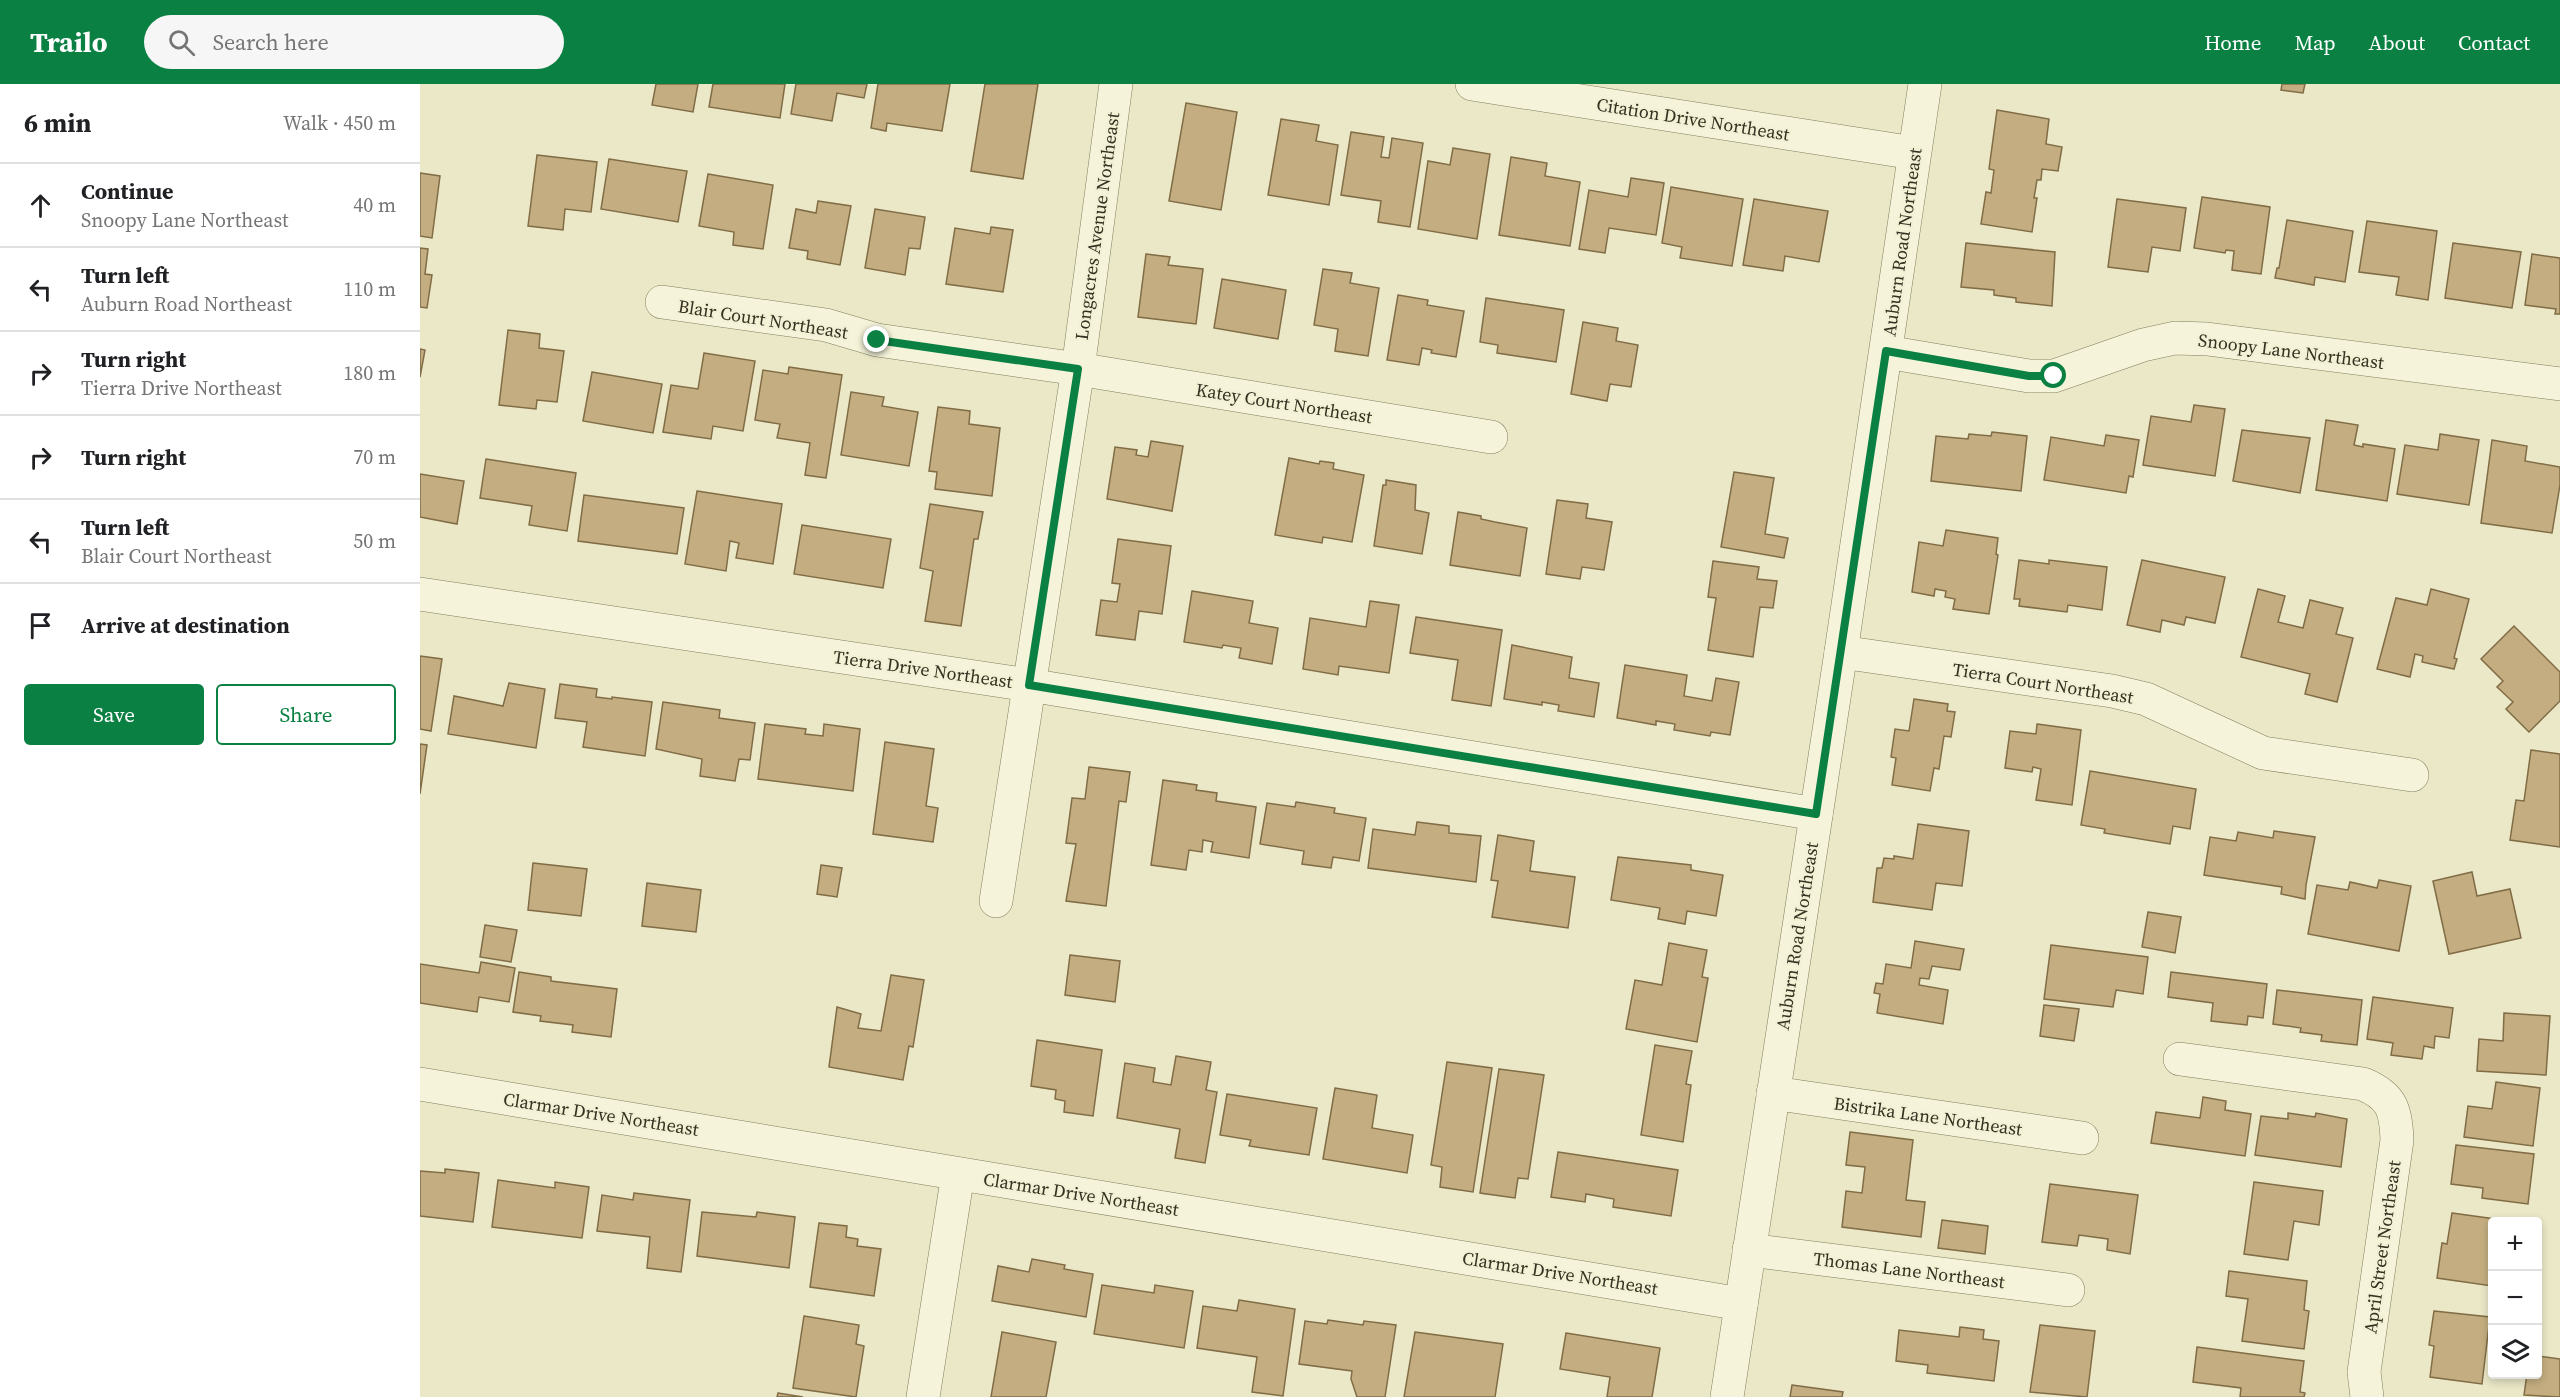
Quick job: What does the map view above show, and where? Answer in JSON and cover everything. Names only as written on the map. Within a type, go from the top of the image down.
[{"type":"street","name":"Longacres Avenue Northeast","points":[[996,901],[1078,369],[1116,84]]},
{"type":"street","name":"Citation Drive Northeast","points":[[1472,84],[1914,153]]},
{"type":"street","name":"Auburn Road Northeast","points":[[1727,1397],[1925,84]]},
{"type":"street","name":"Blair Court Northeast","points":[[662,302],[826,326],[877,340],[1078,369]]},
{"type":"street","name":"Snoopy Lane Northeast","points":[[1886,351],[2029,376],[2054,376],[2143,345],[2175,338],[2207,339],[2560,384]]},
{"type":"street","name":"Katey Court Northeast","points":[[1078,369],[1491,437]]},
{"type":"street","name":"Tierra Drive Northeast","points":[[420,594],[1029,685],[1816,814]]},
{"type":"street","name":"Tierra Court Northeast","points":[[1841,652],[2112,691],[2146,699],[2263,753],[2412,775]]},
{"type":"street","name":"April Street Northeast","points":[[2180,1059],[2363,1084],[2379,1090],[2387,1098],[2396,1115],[2397,1140],[2364,1372],[2367,1397]]},
{"type":"street","name":"Clarmar Drive Northeast","points":[[420,1084],[1741,1304]]},
{"type":"street","name":"Bistrika Lane Northeast","points":[[1773,1093],[2082,1138]]},
{"type":"street","points":[[923,1397],[958,1174]]},
{"type":"street","name":"Thomas Lane Northeast","points":[[1749,1250],[2068,1290]]},
{"type":"building","points":[[656,84],[698,84],[693,112],[652,105]]},
{"type":"building","points":[[713,84],[785,84],[780,118],[709,107]]},
{"type":"building","points":[[796,84],[867,84],[864,98],[837,93],[832,121],[791,114]]},
{"type":"building","points":[[878,84],[950,84],[942,131],[887,123],[886,131],[871,128]]},
{"type":"building","points":[[985,84],[1038,84],[1023,179],[971,171]]},
{"type":"building","points":[[2282,84],[2305,84],[2303,93],[2281,90]]},
{"type":"building","points":[[1186,103],[1237,112],[1221,210],[1169,201]]},
{"type":"building","points":[[1997,110],[2049,119],[2046,144],[2062,147],[2058,171],[2042,169],[2041,180],[2037,180],[2032,232],[1981,224],[1986,192],[1991,193],[1994,170],[1989,169]]},
{"type":"building","points":[[1281,119],[1319,125],[1316,141],[1338,145],[1329,205],[1268,195]]},
{"type":"building","points":[[1351,132],[1384,137],[1381,157],[1389,158],[1392,138],[1423,143],[1410,227],[1378,222],[1381,201],[1341,195]]},
{"type":"building","points":[[1453,148],[1490,154],[1477,239],[1418,229],[1428,161],[1450,165]]},
{"type":"building","points":[[537,155],[597,162],[591,212],[565,209],[563,230],[528,226]]},
{"type":"building","points":[[1511,157],[1547,163],[1545,176],[1580,182],[1570,246],[1499,235]]},
{"type":"building","points":[[609,159],[687,171],[678,222],[601,209]]},
{"type":"building","points":[[420,173],[440,176],[432,238],[420,236]]},
{"type":"building","points":[[708,174],[773,185],[763,249],[733,245],[734,232],[699,226]]},
{"type":"building","points":[[1631,178],[1664,183],[1656,235],[1609,228],[1605,253],[1579,249],[1589,190],[1628,197]]},
{"type":"building","points":[[1671,187],[1743,199],[1732,266],[1680,258],[1682,247],[1662,243]]},
{"type":"building","points":[[2202,197],[2270,207],[2261,274],[2232,270],[2234,251],[2226,250],[2225,253],[2194,248]]},
{"type":"building","points":[[1754,199],[1828,211],[1819,262],[1785,256],[1783,271],[1743,265]]},
{"type":"building","points":[[2117,199],[2186,208],[2180,251],[2152,247],[2148,272],[2108,267]]},
{"type":"building","points":[[818,201],[851,206],[840,265],[807,259],[808,251],[789,248],[796,209],[816,213]]},
{"type":"building","points":[[875,209],[925,217],[920,249],[909,248],[905,275],[865,268]]},
{"type":"building","points":[[2287,220],[2353,231],[2345,282],[2315,277],[2314,285],[2275,278],[2277,268],[2279,268]]},
{"type":"building","points":[[2367,221],[2437,231],[2428,300],[2396,295],[2399,277],[2359,272]]},
{"type":"building","points":[[991,227],[1013,230],[1003,292],[946,284],[955,228],[990,234]]},
{"type":"building","points":[[1966,243],[2055,252],[2052,306],[2016,302],[2016,298],[1994,295],[1994,290],[1961,287]]},
{"type":"building","points":[[2453,243],[2521,252],[2512,308],[2445,298]]},
{"type":"building","points":[[420,248],[428,249],[425,274],[432,275],[427,308],[420,307]]},
{"type":"building","points":[[1146,254],[1170,257],[1168,265],[1203,269],[1196,324],[1138,317]]},
{"type":"building","points":[[2532,254],[2560,258],[2560,314],[2555,314],[2556,309],[2525,305]]},
{"type":"building","points":[[1323,269],[1352,273],[1350,283],[1379,288],[1368,356],[1335,351],[1338,329],[1314,325]]},
{"type":"building","points":[[1222,279],[1286,290],[1278,339],[1214,328]]},
{"type":"building","points":[[1398,295],[1428,300],[1427,305],[1464,311],[1456,357],[1431,353],[1432,350],[1422,348],[1419,365],[1387,360]]},
{"type":"building","points":[[1486,298],[1564,310],[1556,362],[1497,353],[1498,345],[1480,342]]},
{"type":"building","points":[[1583,322],[1618,328],[1616,341],[1638,345],[1631,387],[1610,384],[1607,401],[1571,394]]},
{"type":"building","points":[[508,330],[540,334],[539,348],[564,351],[557,402],[537,400],[536,409],[499,405]]},
{"type":"building","points":[[420,349],[425,350],[420,377]]},
{"type":"building","points":[[704,353],[755,361],[743,431],[713,426],[711,439],[663,432],[671,385],[698,389]]},
{"type":"building","points":[[789,367],[842,375],[826,478],[805,475],[810,443],[777,438],[780,424],[755,420],[763,370],[788,374]]},
{"type":"building","points":[[592,372],[662,384],[653,433],[583,421]]},
{"type":"building","points":[[851,392],[884,397],[882,406],[918,412],[909,466],[841,455]]},
{"type":"building","points":[[2194,405],[2225,409],[2215,476],[2143,465],[2151,416],[2191,422]]},
{"type":"building","points":[[938,407],[970,411],[969,424],[1000,428],[992,496],[935,489],[937,472],[929,471]]},
{"type":"building","points":[[2326,420],[2358,425],[2354,445],[2363,447],[2363,444],[2395,449],[2387,501],[2316,490]]},
{"type":"building","points":[[2242,430],[2310,438],[2300,493],[2233,481]]},
{"type":"building","points":[[1992,432],[2027,436],[2021,491],[1931,481],[1936,436],[1968,439],[1969,434],[1991,436]]},
{"type":"building","points":[[2440,434],[2479,440],[2469,505],[2397,494],[2405,445],[2438,450]]},
{"type":"building","points":[[2106,435],[2139,440],[2133,477],[2129,476],[2126,493],[2044,480],[2051,437],[2104,446]]},
{"type":"building","points":[[2492,440],[2527,446],[2525,461],[2560,467],[2560,485],[2552,533],[2481,523]]},
{"type":"building","points":[[1151,441],[1183,446],[1172,511],[1107,499],[1115,447],[1137,450],[1136,455],[1148,457]]},
{"type":"building","points":[[1289,458],[1319,464],[1320,461],[1334,463],[1333,469],[1364,475],[1352,542],[1323,537],[1322,543],[1275,535]]},
{"type":"building","points":[[486,459],[576,473],[567,531],[529,525],[532,506],[480,498]]},
{"type":"building","points":[[1734,472],[1774,478],[1765,534],[1788,538],[1784,558],[1721,547]]},
{"type":"building","points":[[420,474],[464,481],[457,524],[420,517]]},
{"type":"building","points":[[1386,480],[1416,485],[1415,510],[1429,513],[1422,554],[1374,546],[1383,485],[1386,485]]},
{"type":"building","points":[[697,491],[782,504],[773,564],[736,558],[739,543],[730,541],[726,571],[685,564]]},
{"type":"building","points":[[584,495],[684,508],[677,554],[578,541]]},
{"type":"building","points":[[1557,500],[1588,504],[1586,518],[1612,522],[1604,570],[1582,567],[1580,579],[1546,574]]},
{"type":"building","points":[[930,504],[983,512],[978,539],[974,539],[961,626],[925,621],[933,571],[920,568]]},
{"type":"building","points":[[1458,512],[1527,528],[1520,576],[1450,565]]},
{"type":"building","points":[[802,525],[891,539],[883,588],[794,574]]},
{"type":"building","points":[[1946,530],[1998,538],[1996,554],[1998,555],[1989,614],[1953,609],[1955,599],[1945,597],[1946,591],[1935,589],[1934,596],[1912,592],[1919,542],[1943,546]]},
{"type":"building","points":[[1118,539],[1171,546],[1162,614],[1139,611],[1135,640],[1096,635],[1101,600],[1117,602],[1120,584],[1112,583]]},
{"type":"building","points":[[2019,560],[2049,564],[2049,560],[2107,567],[2102,610],[2068,605],[2067,612],[2019,606],[2020,599],[2014,599]]},
{"type":"building","points":[[2142,560],[2225,577],[2215,623],[2186,617],[2184,625],[2162,620],[2160,632],[2127,625]]},
{"type":"building","points":[[1713,561],[1759,567],[1757,579],[1777,581],[1773,608],[1760,607],[1753,657],[1708,650],[1716,598],[1708,597]]},
{"type":"building","points":[[2258,589],[2285,596],[2278,622],[2303,628],[2310,600],[2343,608],[2336,634],[2353,638],[2337,702],[2305,694],[2310,674],[2241,657]]},
{"type":"building","points":[[2431,589],[2469,599],[2454,658],[2457,659],[2454,669],[2422,662],[2423,656],[2415,654],[2410,677],[2377,669],[2396,598],[2427,605]]},
{"type":"building","points":[[1192,591],[1253,601],[1249,623],[1278,628],[1272,664],[1239,658],[1241,648],[1223,645],[1222,648],[1184,642]]},
{"type":"building","points":[[1370,601],[1399,605],[1389,673],[1339,666],[1338,675],[1303,669],[1310,618],[1366,627]]},
{"type":"building","points":[[1416,617],[1502,630],[1491,706],[1452,700],[1458,660],[1410,653]]},
{"type":"building","points":[[2514,626],[2560,672],[2560,701],[2529,732],[2506,709],[2513,702],[2497,687],[2503,681],[2481,659]]},
{"type":"building","points":[[1512,645],[1572,657],[1569,678],[1599,683],[1594,717],[1558,711],[1559,705],[1542,702],[1542,705],[1504,699]]},
{"type":"building","points":[[420,656],[442,659],[431,731],[420,729]]},
{"type":"building","points":[[1625,665],[1687,675],[1684,696],[1712,701],[1716,678],[1739,682],[1730,735],[1711,732],[1710,736],[1674,730],[1675,724],[1656,721],[1656,725],[1617,718]]},
{"type":"building","points":[[509,683],[545,689],[536,748],[448,734],[454,696],[503,706]]},
{"type":"building","points":[[560,684],[597,689],[596,697],[652,702],[645,756],[583,747],[587,722],[555,718]]},
{"type":"building","points":[[1914,699],[1948,704],[1947,711],[1955,712],[1951,737],[1944,736],[1939,769],[1934,768],[1930,791],[1892,785],[1896,758],[1891,757],[1895,729],[1909,731]]},
{"type":"building","points":[[663,702],[720,710],[719,718],[755,723],[750,760],[739,759],[735,781],[700,776],[702,759],[656,749]]},
{"type":"building","points":[[765,724],[806,729],[805,734],[823,736],[824,724],[860,729],[853,791],[758,779]]},
{"type":"building","points":[[2037,724],[2081,730],[2072,805],[2036,800],[2041,769],[2033,767],[2032,772],[2005,768],[2010,731],[2036,734]]},
{"type":"building","points":[[885,742],[934,749],[926,806],[938,808],[933,842],[873,834]]},
{"type":"building","points":[[420,744],[427,745],[420,794]]},
{"type":"building","points":[[2531,750],[2560,754],[2560,847],[2510,840],[2516,800],[2524,801]]},
{"type":"building","points":[[1089,767],[1130,772],[1126,802],[1119,801],[1106,906],[1066,901],[1076,844],[1066,843],[1072,798],[1085,799]]},
{"type":"building","points":[[2090,771],[2196,789],[2190,829],[2173,826],[2170,844],[2104,833],[2105,829],[2081,825]]},
{"type":"building","points":[[1163,780],[1197,785],[1196,790],[1217,793],[1216,801],[1256,807],[1249,858],[1211,852],[1213,842],[1203,840],[1202,852],[1189,850],[1186,870],[1151,865]]},
{"type":"building","points":[[1296,802],[1335,808],[1334,813],[1366,818],[1359,861],[1333,857],[1331,868],[1302,864],[1304,851],[1260,844],[1267,803],[1295,807]]},
{"type":"building","points":[[1417,822],[1449,826],[1449,833],[1481,836],[1476,882],[1368,868],[1373,829],[1415,835]]},
{"type":"building","points":[[1918,824],[1969,831],[1962,886],[1936,883],[1932,910],[1873,902],[1877,868],[1882,868],[1884,858],[1894,859],[1894,856],[1913,859]]},
{"type":"building","points":[[2274,831],[2315,837],[2305,899],[2281,894],[2282,887],[2204,875],[2210,837],[2236,841],[2238,832],[2273,838]]},
{"type":"building","points":[[1498,835],[1534,841],[1530,871],[1575,877],[1568,928],[1492,917],[1498,881],[1491,880]]},
{"type":"building","points":[[1618,857],[1691,865],[1691,870],[1723,875],[1716,916],[1687,911],[1685,924],[1658,919],[1660,908],[1611,900]]},
{"type":"building","points":[[533,863],[587,869],[581,916],[528,910]]},
{"type":"building","points":[[821,865],[842,868],[837,897],[817,894]]},
{"type":"building","points":[[2472,872],[2477,896],[2510,889],[2521,938],[2449,954],[2433,881]]},
{"type":"building","points":[[2379,880],[2411,886],[2399,951],[2308,934],[2317,885],[2348,890],[2350,882],[2377,888]]},
{"type":"building","points":[[647,883],[701,890],[696,932],[642,926]]},
{"type":"building","points":[[2148,912],[2181,917],[2175,953],[2142,947]]},
{"type":"building","points":[[485,925],[517,930],[511,962],[480,957]]},
{"type":"building","points":[[1915,941],[1964,949],[1960,970],[1932,966],[1929,979],[1920,978],[1919,985],[1948,990],[1943,1024],[1877,1013],[1880,994],[1874,993],[1876,983],[1883,984],[1886,964],[1911,968]]},
{"type":"building","points":[[1669,943],[1707,950],[1702,977],[1708,978],[1697,1042],[1626,1029],[1635,980],[1662,985]]},
{"type":"building","points":[[2051,945],[2148,957],[2143,994],[2116,990],[2113,1007],[2044,999]]},
{"type":"building","points":[[1070,955],[1120,961],[1115,1002],[1065,995]]},
{"type":"building","points":[[481,962],[515,968],[509,1002],[479,997],[477,1012],[420,1003],[420,964],[479,973]]},
{"type":"building","points":[[519,972],[551,977],[551,981],[617,989],[611,1037],[572,1032],[573,1025],[540,1021],[541,1016],[513,1012]]},
{"type":"building","points":[[2171,972],[2267,984],[2263,1018],[2248,1016],[2247,1025],[2211,1021],[2213,1003],[2168,997]]},
{"type":"building","points":[[891,975],[924,980],[913,1047],[909,1046],[903,1080],[829,1067],[837,1007],[861,1014],[858,1028],[881,1031]]},
{"type":"building","points":[[2277,990],[2362,1000],[2357,1045],[2321,1041],[2322,1035],[2300,1032],[2301,1028],[2273,1024]]},
{"type":"building","points":[[2373,997],[2453,1008],[2449,1038],[2435,1036],[2434,1048],[2424,1046],[2422,1059],[2391,1055],[2393,1043],[2367,1039]]},
{"type":"building","points":[[2044,1005],[2079,1009],[2074,1041],[2040,1036]]},
{"type":"building","points":[[2504,1013],[2550,1016],[2546,1075],[2477,1071],[2479,1039],[2503,1041]]},
{"type":"building","points":[[1037,1040],[1102,1050],[1093,1116],[1064,1112],[1065,1101],[1055,1099],[1056,1090],[1031,1086]]},
{"type":"building","points":[[1655,1045],[1692,1051],[1686,1084],[1691,1085],[1683,1142],[1641,1135]]},
{"type":"building","points":[[1176,1056],[1211,1062],[1206,1090],[1217,1092],[1205,1163],[1175,1158],[1180,1129],[1117,1118],[1125,1063],[1155,1068],[1153,1082],[1171,1085]]},
{"type":"building","points":[[1447,1062],[1492,1068],[1473,1192],[1440,1187],[1442,1167],[1431,1165]]},
{"type":"building","points":[[1499,1069],[1544,1075],[1528,1179],[1518,1178],[1515,1198],[1480,1193]]},
{"type":"building","points":[[2496,1082],[2540,1088],[2533,1146],[2464,1137],[2468,1106],[2492,1109]]},
{"type":"building","points":[[1335,1088],[1377,1095],[1372,1128],[1413,1135],[1407,1173],[1323,1159]]},
{"type":"building","points":[[1227,1094],[1317,1108],[1309,1155],[1249,1146],[1251,1140],[1220,1135]]},
{"type":"building","points":[[2203,1097],[2226,1101],[2225,1110],[2251,1114],[2245,1156],[2151,1143],[2156,1112],[2200,1118]]},
{"type":"building","points":[[2288,1113],[2315,1117],[2316,1113],[2347,1119],[2341,1167],[2255,1155],[2261,1116],[2288,1119]]},
{"type":"building","points":[[1850,1132],[1913,1140],[1906,1200],[1925,1202],[1921,1237],[1842,1227],[1846,1191],[1862,1193],[1865,1167],[1846,1165]]},
{"type":"building","points":[[2456,1145],[2534,1154],[2528,1204],[2482,1198],[2483,1188],[2451,1184]]},
{"type":"building","points":[[1558,1152],[1678,1170],[1671,1216],[1613,1207],[1614,1199],[1586,1194],[1585,1202],[1551,1197]]},
{"type":"building","points":[[445,1169],[479,1173],[473,1222],[420,1216],[420,1171],[445,1173]]},
{"type":"building","points":[[498,1180],[555,1188],[555,1182],[589,1187],[582,1238],[492,1227]]},
{"type":"building","points":[[2254,1182],[2323,1191],[2319,1225],[2294,1221],[2288,1260],[2244,1254]]},
{"type":"building","points":[[2050,1184],[2138,1195],[2130,1254],[2107,1250],[2108,1239],[2079,1235],[2077,1246],[2042,1242]]},
{"type":"building","points":[[634,1193],[690,1200],[681,1272],[647,1268],[650,1237],[597,1231],[602,1195],[633,1200]]},
{"type":"building","points":[[702,1212],[756,1217],[757,1212],[795,1217],[789,1268],[697,1256]]},
{"type":"building","points":[[2452,1213],[2488,1218],[2488,1285],[2437,1278],[2442,1243],[2447,1244]]},
{"type":"building","points":[[1942,1220],[1988,1226],[1985,1254],[1938,1248]]},
{"type":"building","points":[[819,1223],[847,1226],[846,1237],[858,1239],[857,1246],[881,1249],[874,1296],[810,1287]]},
{"type":"building","points":[[1032,1259],[1065,1265],[1064,1269],[1093,1274],[1086,1317],[992,1301],[998,1266],[1029,1272]]},
{"type":"building","points":[[2229,1271],[2307,1281],[2304,1310],[2309,1311],[2304,1349],[2242,1341],[2248,1299],[2226,1296]]},
{"type":"building","points":[[1102,1285],[1154,1293],[1155,1285],[1193,1291],[1184,1348],[1094,1334]]},
{"type":"building","points":[[1239,1300],[1295,1309],[1283,1396],[1252,1392],[1257,1357],[1197,1348],[1203,1306],[1237,1311]]},
{"type":"building","points":[[2434,1311],[2488,1317],[2482,1384],[2430,1377],[2434,1346],[2429,1345]]},
{"type":"building","points":[[804,1316],[859,1325],[856,1344],[864,1346],[856,1397],[793,1388]]},
{"type":"building","points":[[1328,1320],[1363,1325],[1364,1321],[1396,1325],[1385,1397],[1357,1397],[1351,1379],[1352,1371],[1299,1364],[1305,1321],[1327,1324]]},
{"type":"building","points":[[2040,1325],[2095,1331],[2087,1397],[2030,1392]]},
{"type":"building","points":[[1960,1327],[1984,1330],[1983,1339],[1999,1341],[1994,1381],[1927,1373],[1928,1365],[1896,1361],[1899,1330],[1959,1337]]},
{"type":"building","points":[[1002,1332],[1056,1342],[1046,1397],[991,1397]]},
{"type":"building","points":[[1415,1332],[1503,1344],[1495,1397],[1404,1397]]},
{"type":"building","points":[[1566,1333],[1660,1348],[1652,1397],[1607,1397],[1610,1377],[1560,1369]]},
{"type":"building","points":[[2197,1347],[2304,1361],[2300,1392],[2305,1393],[2304,1397],[2240,1397],[2241,1388],[2193,1382]]},
{"type":"building","points":[[2542,1357],[2560,1359],[2560,1397],[2524,1395],[2526,1379],[2542,1379]]},
{"type":"building","points":[[1792,1385],[1843,1392],[1842,1397],[1790,1397]]},
{"type":"building","points":[[778,1393],[803,1397],[777,1397]]},
{"type":"route","points":[[877,340],[1078,369],[1029,685],[1816,814],[1886,351],[2029,376],[2054,376]]}]
